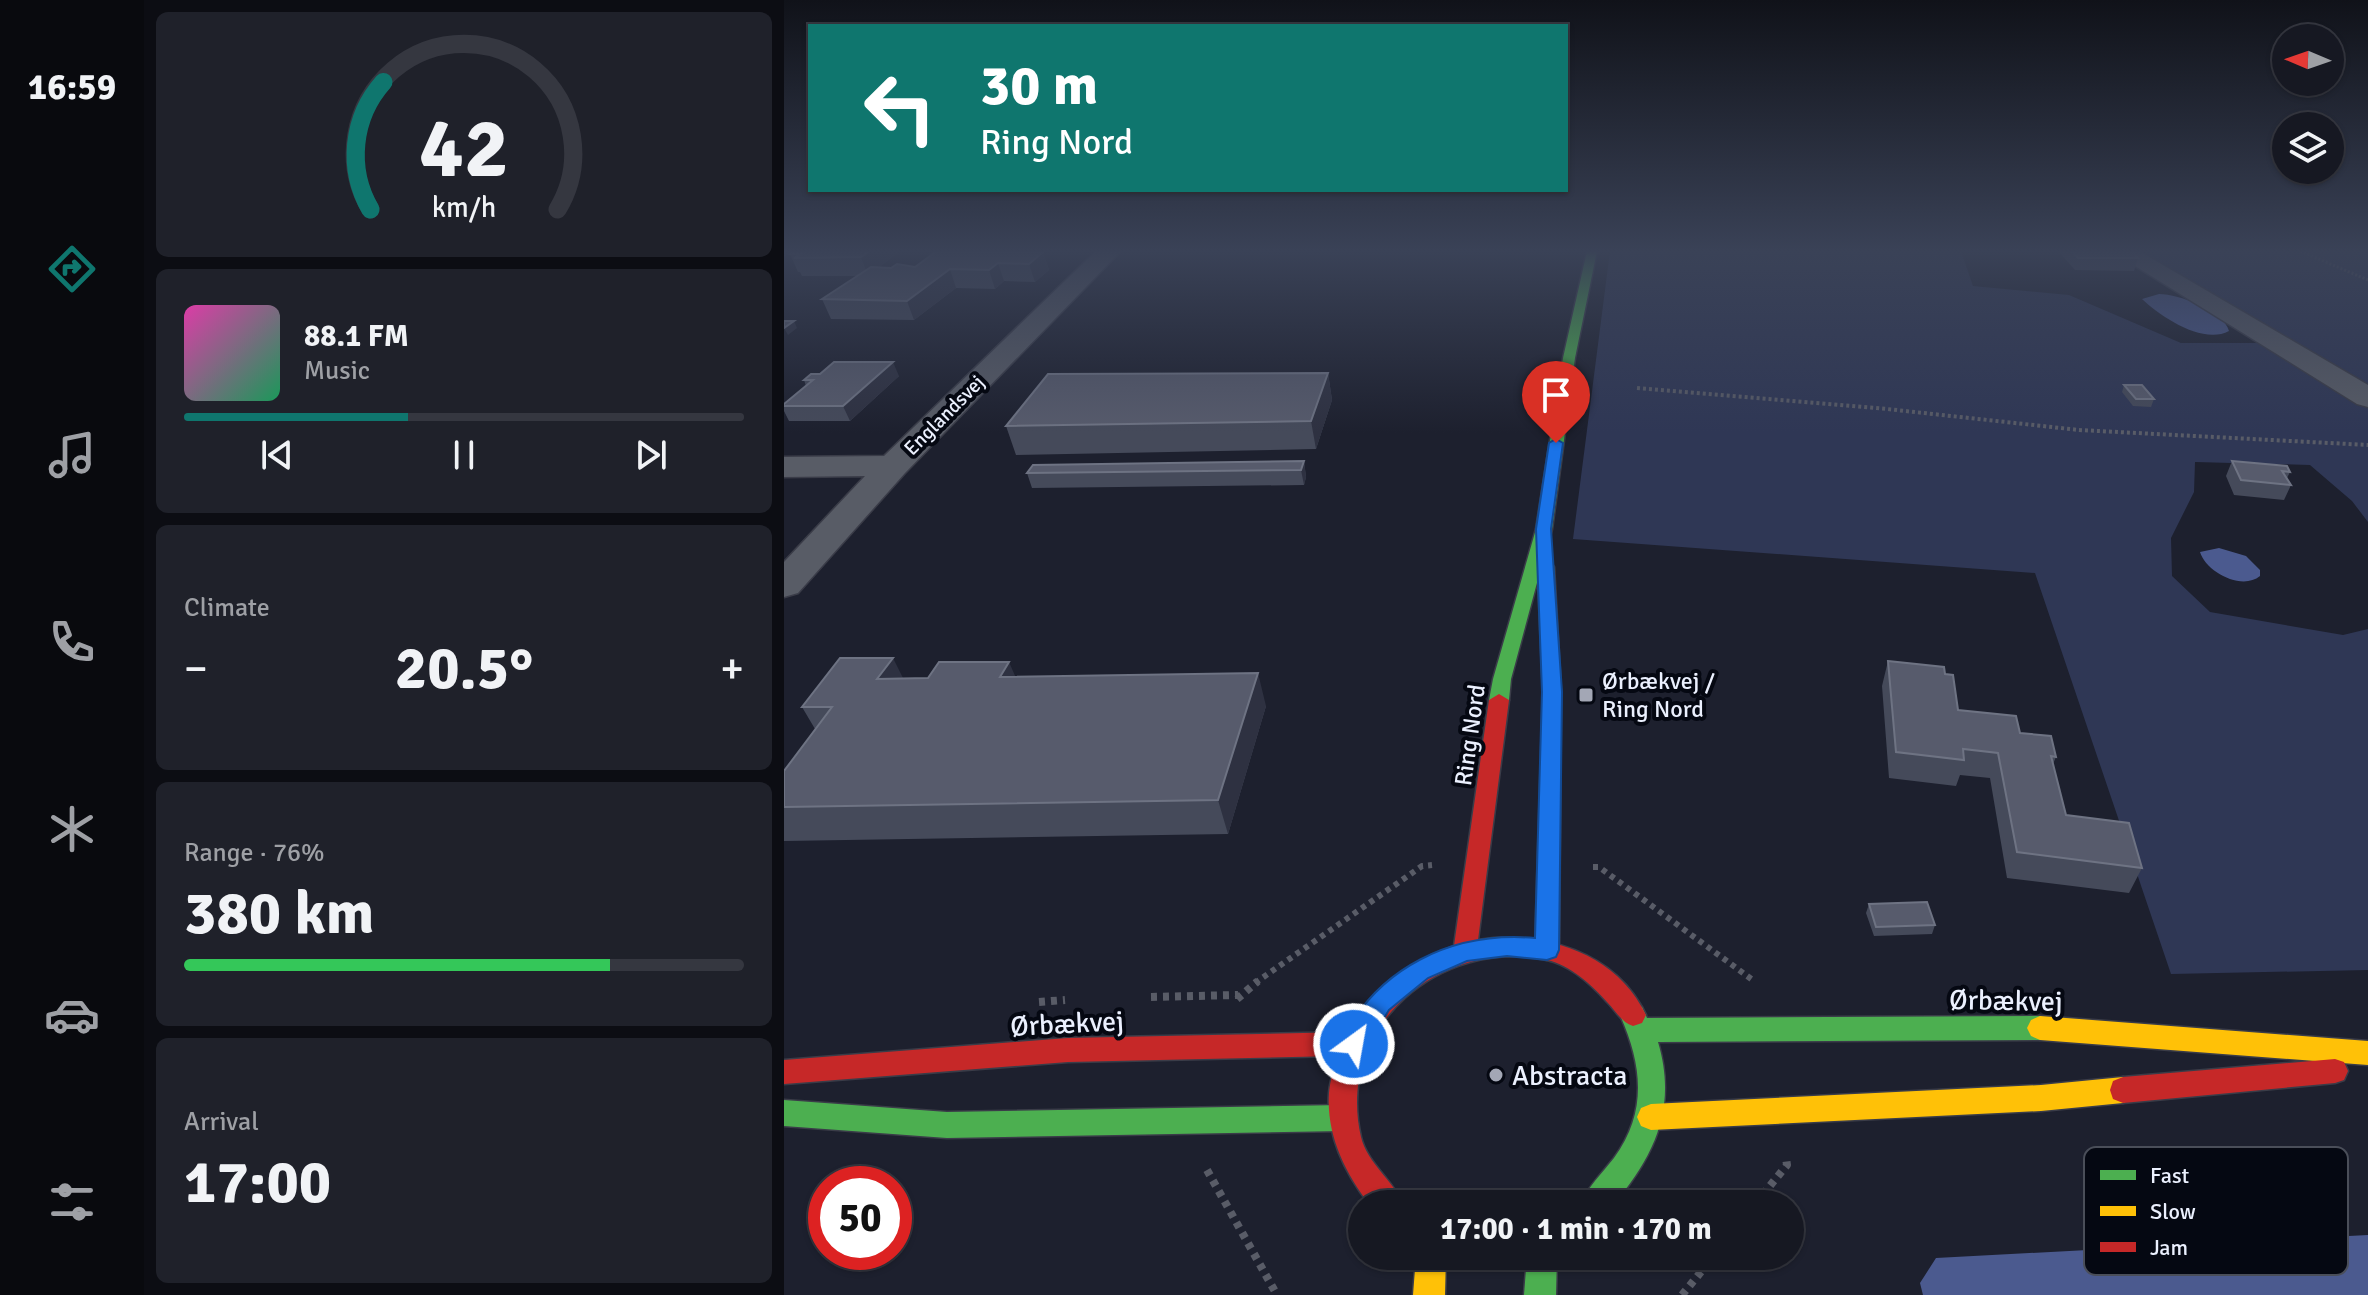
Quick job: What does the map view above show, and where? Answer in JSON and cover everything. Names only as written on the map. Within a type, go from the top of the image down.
[{"type":"main road","name":"Ring Nord","points":[[1465,951],[1502,679],[1544,529],[1569,358],[1579,311]]},
{"type":"main road","name":"Ring Nord","points":[[1544,529],[1552,692],[1547,950]]},
{"type":"main road","points":[[1377,1190],[1356,1164],[1342,1118],[1343,1080],[1354,1044],[1380,1002],[1419,970],[1465,951],[1507,946],[1547,950],[1588,968],[1620,994],[1643,1030],[1654,1071],[1651,1117],[1631,1165],[1608,1190]]},
{"type":"main road","name":"Ørbækvej","points":[[1643,1030],[2017,1026],[2368,1053]]},
{"type":"main road","name":"Ørbækvej","points":[[784,1072],[919,1059],[1226,1043],[1354,1044]]},
{"type":"main road","points":[[1651,1117],[2041,1098],[2368,1068]]},
{"type":"main road","points":[[784,1113],[947,1125],[1342,1118]]},
{"type":"main road","points":[[1429,1295],[1430,1270]]},
{"type":"main road","points":[[1540,1295],[1541,1270]]},
{"type":"street","name":"Englandsvej","points":[[784,585],[893,466],[1049,311]]},
{"type":"street","points":[[2223,311],[2368,398]]},
{"type":"street","points":[[784,467],[893,466]]},
{"type":"path","points":[[1637,388],[1887,409],[2079,430],[2368,445]]},
{"type":"path","points":[[1682,1295],[1703,1270]]},
{"type":"shaded area","points":[[1602,311],[2107,311],[2181,343],[2261,343],[2368,403],[2368,522],[2352,501],[2310,465],[2195,462],[2194,492],[2171,538],[2172,576],[2210,612],[2343,635],[2368,629],[2368,970],[2171,974],[2035,573],[1573,539]]},
{"type":"shaded area","points":[[2157,311],[2211,311],[2229,331],[2219,334],[2195,332]]},
{"type":"shaded area","points":[[2236,311],[2368,311],[2368,390]]},
{"type":"shaded area","points":[[2219,548],[2246,556],[2260,570],[2260,576],[2244,581],[2217,572],[2200,552]]},
{"type":"shaded area","points":[[2368,1235],[2368,1295],[1923,1295],[1920,1283],[1936,1258],[2084,1250],[2084,1275],[2348,1275],[2348,1236]]},
{"type":"building","points":[[834,362],[893,362],[843,406],[784,406],[813,380],[804,380],[811,374],[820,374]]},
{"type":"building","points":[[1328,373],[1311,421],[1006,426],[1048,374]]},
{"type":"building","points":[[2124,385],[2142,385],[2154,399],[2136,399]]},
{"type":"building","points":[[1304,461],[1301,470],[1027,473],[1033,465]]},
{"type":"building","points":[[2232,461],[2287,466],[2290,472],[2282,471],[2291,485],[2241,480]]},
{"type":"building","points":[[840,658],[893,658],[877,679],[928,678],[939,662],[1009,662],[1000,677],[1258,673],[1218,800],[784,807],[784,771],[832,707],[802,707]]},
{"type":"building","points":[[1888,661],[1944,667],[1945,674],[1953,675],[1958,710],[2016,716],[2020,733],[2051,736],[2056,757],[2051,756],[2066,815],[2129,823],[2142,868],[2017,852],[1998,753],[1963,749],[1964,760],[1896,752]]},
{"type":"building","points":[[1927,902],[1935,925],[1876,927],[1869,904]]},
{"type":"traffic: fast","points":[[1499,700],[1502,679],[1544,529],[1569,358],[1579,311]]},
{"type":"traffic: fast","points":[[1546,567],[1552,692],[1547,950]]},
{"type":"traffic: fast","points":[[1607,1190],[1630,1160],[1650,1116],[1652,1068],[1633,1015]]},
{"type":"traffic: fast","points":[[1643,1030],[2040,1028]]},
{"type":"traffic: fast","points":[[784,1113],[947,1125],[1342,1118]]},
{"type":"traffic: fast","points":[[1540,1295],[1541,1270]]},
{"type":"traffic: slow","points":[[2040,1028],[2368,1053]]},
{"type":"traffic: slow","points":[[1651,1117],[2041,1098],[2123,1090]]},
{"type":"traffic: slow","points":[[1429,1295],[1430,1270]]},
{"type":"traffic: jam","points":[[1465,951],[1499,700]]},
{"type":"traffic: jam","points":[[1376,1190],[1350,1146],[1342,1094],[1350,1055],[1368,1020],[1395,990],[1429,967],[1467,952],[1507,946],[1547,950],[1573,960],[1596,975],[1633,1015]]},
{"type":"traffic: jam","points":[[784,1072],[1068,1050],[1354,1044]]},
{"type":"traffic: jam","points":[[2123,1090],[2335,1071]]},
{"type":"place","name":"Ørbækvej / Ring Nord","points":[[1586,695]]},
{"type":"place","name":"Abstracta","points":[[1496,1075]]},
{"type":"route","points":[[1354,1044],[1380,1002],[1419,970],[1465,951],[1507,946],[1547,950],[1552,692],[1544,529],[1556,443]]}]
